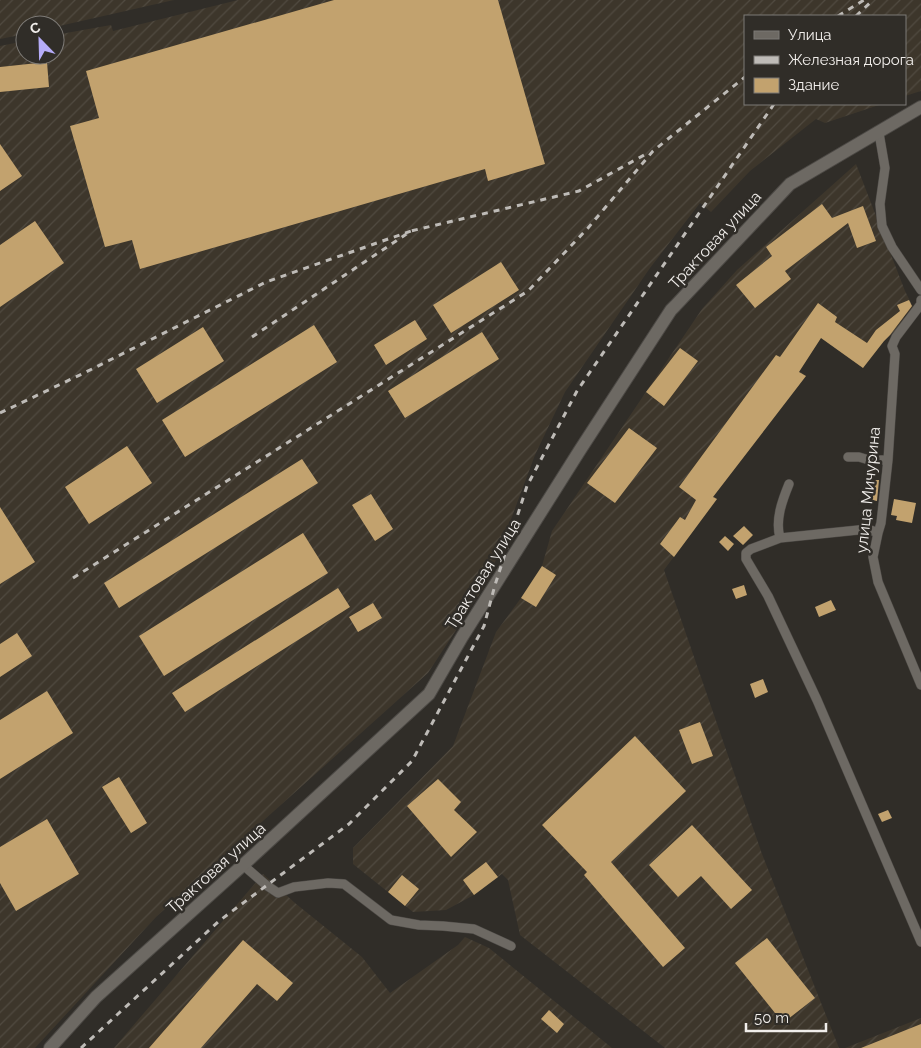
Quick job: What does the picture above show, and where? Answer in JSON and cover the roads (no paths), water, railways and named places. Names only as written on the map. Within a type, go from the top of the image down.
[{"type":"main road","name":"Трактовая улица","points":[[50,1048],[96,997],[243,866],[428,694],[580,450],[671,310],[790,184],[921,107]]},
{"type":"street","points":[[878,133],[884,168],[880,204],[882,226],[892,247],[921,290]]},
{"type":"street","name":"улица Мичурина","points":[[920,679],[878,582],[873,558],[881,523],[888,460],[895,354],[892,346],[896,337],[921,304],[921,300]]},
{"type":"street","points":[[848,457],[888,460]]},
{"type":"street","points":[[780,538],[777,527],[782,501],[789,484]]},
{"type":"street","points":[[878,533],[868,529],[780,538],[751,549],[746,553],[746,559],[768,596],[817,700],[921,942]]},
{"type":"street","points":[[243,866],[278,893],[294,888],[328,883],[344,884],[391,920],[419,925],[474,929],[511,946]]},
{"type":"railway","points":[[840,15],[864,0]]},
{"type":"railway","points":[[857,15],[873,0]]},
{"type":"railway","points":[[73,578],[528,291],[588,228],[653,151],[744,78]]},
{"type":"railway","points":[[81,1048],[219,921],[349,824],[412,761],[484,626],[495,585],[527,486],[577,391],[773,105]]},
{"type":"railway","points":[[252,337],[411,231],[579,191],[646,154]]},
{"type":"railway","points":[[0,413],[266,282],[411,231]]}]
